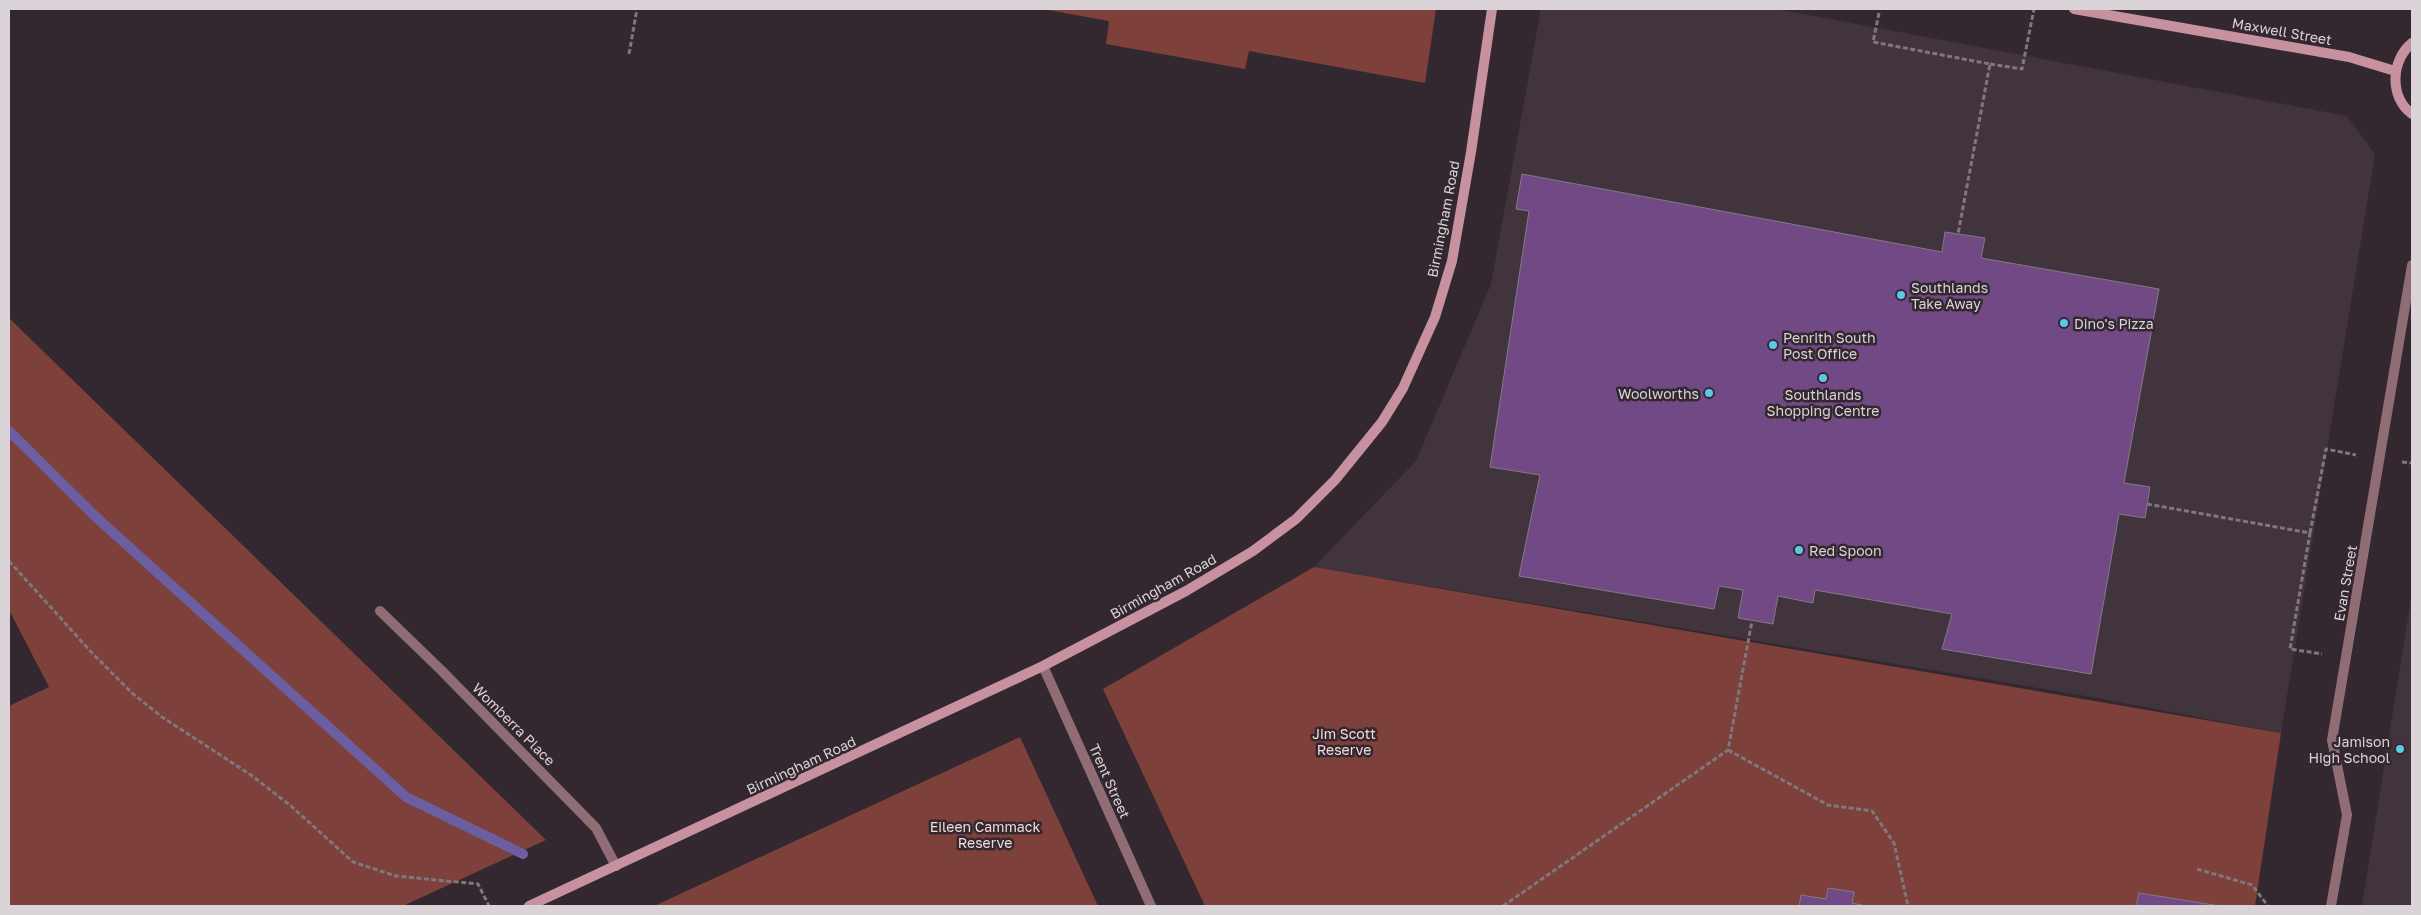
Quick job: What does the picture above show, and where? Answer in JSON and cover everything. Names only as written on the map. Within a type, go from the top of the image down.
[{"type":"street","name":"Birmingham Road","points":[[529,906],[1043,666],[1186,591],[1253,551],[1303,512],[1335,480],[1382,422],[1419,354],[1435,317],[1452,261],[1492,9]]},
{"type":"street","name":"Maxwell Street","points":[[2074,9],[2341,56],[2396,71]]},
{"type":"street","points":[[2412,43],[2400,56],[2396,71],[2396,86],[2400,100],[2412,114]]},
{"type":"street","name":"Evan Street","points":[[2332,906],[2347,815],[2332,740],[2412,265]]},
{"type":"street","name":"Womberra Place","points":[[380,611],[441,670],[596,828],[616,866]]},
{"type":"street","name":"Trent Street","points":[[1043,666],[1151,906]]},
{"type":"path","points":[[629,54],[637,9]]},
{"type":"path","points":[[1879,13],[1873,42],[2022,69],[2034,9]]},
{"type":"path","points":[[1958,234],[1990,64]]},
{"type":"path","points":[[2346,658],[2290,649],[2326,449],[2412,463]]},
{"type":"path","points":[[2147,504],[2310,533]]},
{"type":"path","points":[[9,561],[93,654],[132,693],[162,717],[251,775],[291,806],[353,862],[396,876],[478,884],[489,906]]},
{"type":"path","points":[[1504,906],[1728,750],[1752,621]]},
{"type":"path","points":[[1728,750],[1828,805],[1872,810],[1894,843],[1908,906]]},
{"type":"path","points":[[2197,868],[2252,885],[2268,906]]},
{"type":"shaded area","points":[[1541,9],[1776,9],[2347,116],[2375,154],[2281,733],[2092,697],[1314,567],[1416,461],[1491,284]]},
{"type":"shaded area","name":"Jamison High School","points":[[2412,592],[2412,906],[2362,906]]},
{"type":"green space","points":[[1042,9],[1436,9],[1425,83],[1249,51],[1245,69],[1106,44],[1109,21]]},
{"type":"green space","points":[[9,318],[546,840],[403,906],[9,906],[9,706],[49,687],[9,610]]},
{"type":"green space","name":"Jim Scott Reserve","points":[[1314,567],[2281,733],[2255,906],[1205,906],[1103,689]]},
{"type":"green space","name":"Eileen Cammack Reserve","points":[[1020,737],[1098,906],[654,906]]},
{"type":"building","name":"Southlands Shopping Centre","points":[[1522,174],[1942,252],[1945,232],[1985,238],[1981,258],[2159,289],[2124,483],[2150,487],[2145,518],[2119,514],[2091,674],[1942,649],[1952,614],[1815,590],[1813,603],[1778,596],[1773,624],[1738,618],[1743,590],[1719,586],[1714,609],[1519,576],[1540,475],[1490,467],[1529,211],[1516,209]]},
{"type":"building","points":[[1828,888],[1854,892],[1852,903],[1866,906],[1799,906],[1801,895],[1826,899]]},
{"type":"building","points":[[2139,893],[2220,906],[2136,906]]},
{"type":"waterway","points":[[9,431],[97,518],[406,797],[523,854]]},
{"type":"place","name":"Southlands Take Away","points":[[1901,295]]},
{"type":"place","name":"Dino's Pizza","points":[[2064,323]]},
{"type":"place","name":"Penrith South Post Office","points":[[1773,345]]},
{"type":"place","name":"Southlands Shopping Centre","points":[[1823,378]]},
{"type":"place","name":"Woolworths","points":[[1709,393]]},
{"type":"place","name":"Red Spoon","points":[[1799,550]]},
{"type":"place","name":"Jamison High School","points":[[2400,749]]}]
